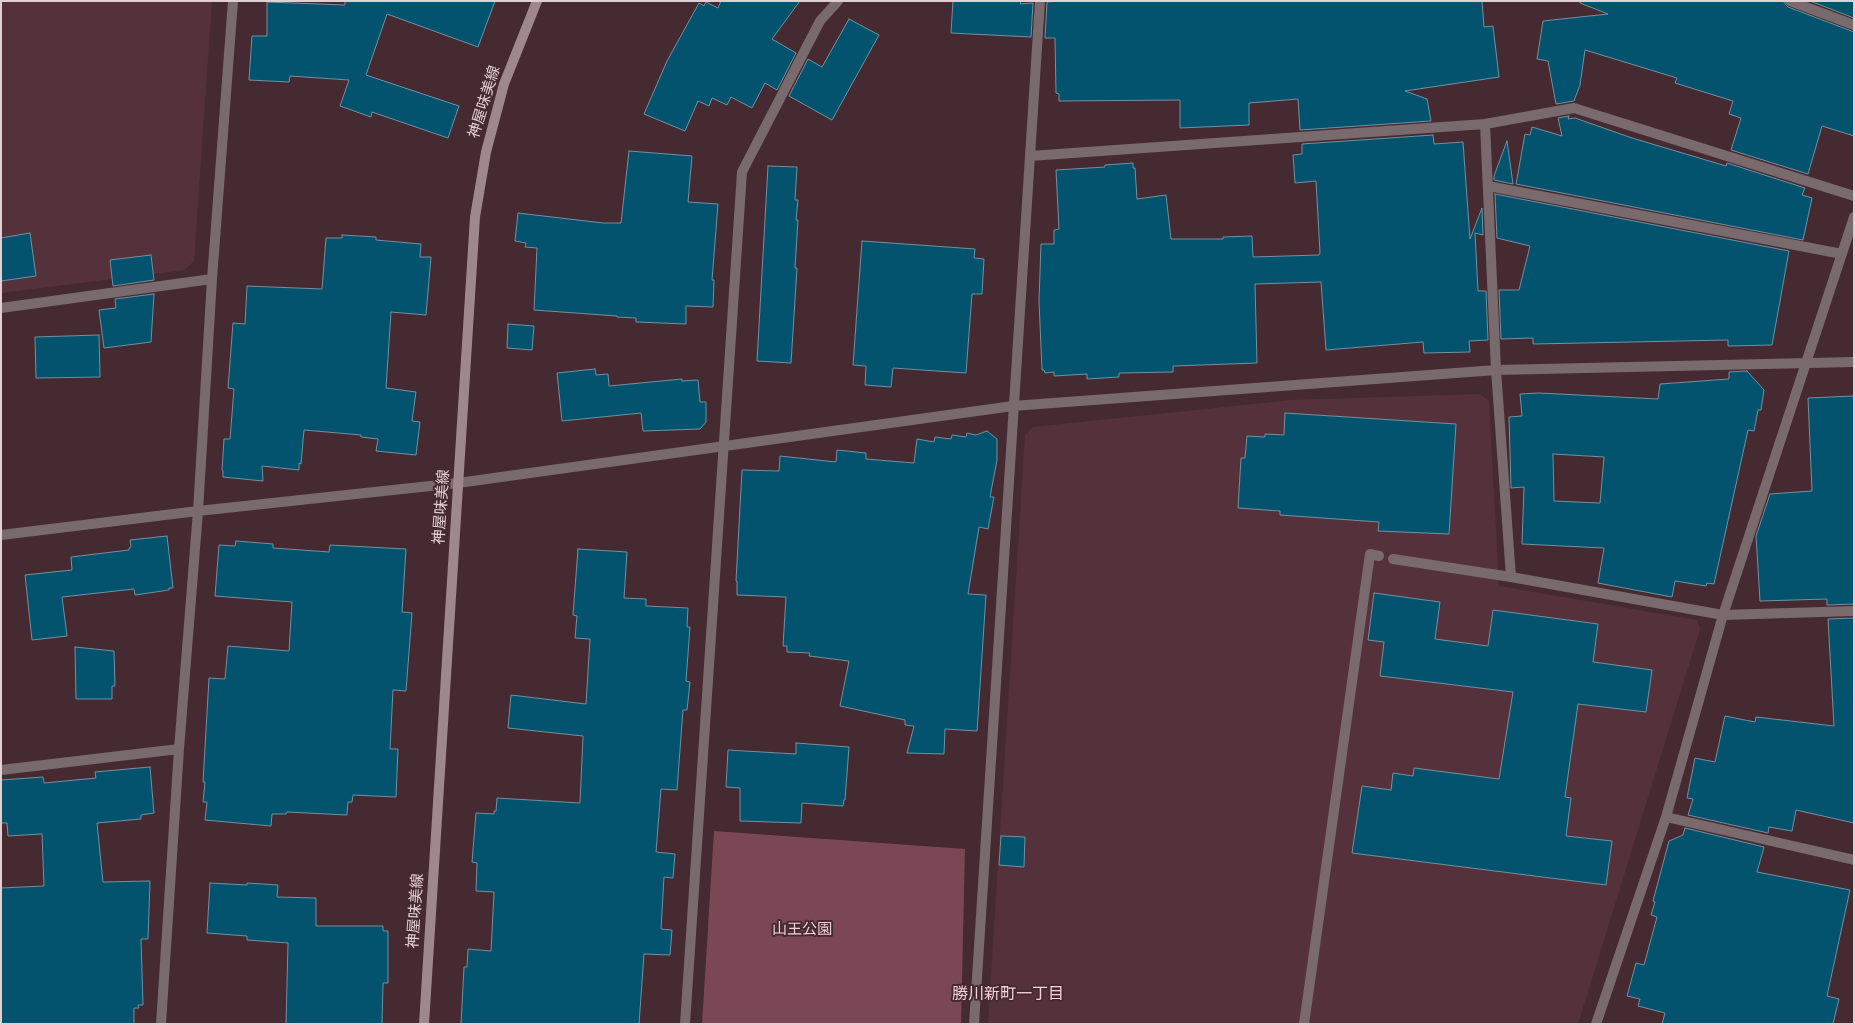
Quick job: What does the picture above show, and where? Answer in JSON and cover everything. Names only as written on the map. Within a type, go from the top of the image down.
[{"type":"main road","name":"神屋味美線","points":[[424,1024],[475,217],[486,152],[504,84],[537,1]]},
{"type":"street","points":[[161,1024],[233,1]]},
{"type":"street","points":[[685,1024],[742,172],[820,21],[838,1]]},
{"type":"street","points":[[974,1024],[1040,1]]},
{"type":"street","points":[[1790,1],[1854,25]]},
{"type":"street","points":[[1030,156],[1485,124],[1574,108],[1854,196]]},
{"type":"street","points":[[1485,124],[1496,370],[1510,578]]},
{"type":"street","points":[[1488,186],[1842,254]]},
{"type":"street","points":[[1596,1024],[1666,817],[1723,615],[1854,217]]},
{"type":"street","points":[[1,308],[212,279]]},
{"type":"street","points":[[1,536],[458,483],[1013,406],[1496,370],[1854,362]]},
{"type":"street","points":[[1304,1024],[1370,554],[1379,556]]},
{"type":"street","points":[[1393,558],[1723,615],[1854,611]]},
{"type":"street","points":[[1,770],[179,749]]},
{"type":"street","points":[[1666,817],[1854,860]]},
{"type":"shaded area","points":[[1,1],[212,1],[194,261],[184,270],[1,293]]},
{"type":"shaded area","points":[[1480,394],[1489,401],[1499,586],[1697,620],[1700,629],[1578,1024],[988,1024],[1025,435],[1033,427],[1292,400]]},
{"type":"green space","name":"山王公園","points":[[714,831],[965,849],[961,1024],[702,1024]]},
{"type":"building","points":[[345,1],[495,1],[478,47],[387,14],[366,75],[459,106],[448,138],[372,112],[371,117],[340,106],[349,80],[290,76],[289,82],[249,80],[252,36],[267,36],[267,2],[345,5]]},
{"type":"building","points":[[721,1],[800,1],[772,39],[796,53],[777,90],[765,83],[752,108],[731,97],[727,105],[712,98],[709,106],[698,101],[685,131],[644,114],[667,61],[699,3],[704,6],[706,2],[718,8]]},
{"type":"building","points":[[953,1],[1021,1],[1020,4],[1033,3],[1031,37],[951,33]]},
{"type":"building","points":[[1482,1],[1484,27],[1493,26],[1499,77],[1405,91],[1427,99],[1431,121],[1300,130],[1298,99],[1249,103],[1249,125],[1180,128],[1180,100],[1059,101],[1059,94],[1056,93],[1055,38],[1045,38],[1047,2]]},
{"type":"building","points":[[1580,1],[1783,1],[1788,7],[1854,32],[1854,136],[1822,126],[1808,174],[1731,150],[1741,118],[1729,114],[1733,101],[1675,83],[1677,78],[1585,50],[1580,85],[1574,101],[1556,104],[1548,61],[1537,59],[1543,21],[1608,14],[1580,3]]},
{"type":"building","points":[[1810,1],[1854,1],[1854,18]]},
{"type":"building","points":[[849,19],[879,35],[832,120],[789,96],[808,59],[822,67]]},
{"type":"building","points":[[1569,116],[1568,119],[1575,118],[1632,138],[1726,166],[1727,163],[1805,188],[1802,195],[1812,198],[1803,240],[1516,184],[1525,134],[1530,135],[1532,127],[1562,136],[1558,118]]},
{"type":"building","points":[[1433,135],[1434,144],[1463,142],[1470,239],[1482,208],[1483,235],[1475,233],[1478,291],[1486,291],[1488,340],[1469,341],[1470,352],[1424,353],[1423,342],[1326,350],[1321,282],[1255,284],[1257,363],[1173,366],[1173,372],[1119,373],[1119,377],[1087,379],[1087,374],[1054,376],[1054,372],[1045,373],[1042,370],[1039,301],[1041,244],[1054,244],[1054,230],[1059,229],[1056,170],[1133,163],[1137,199],[1166,195],[1171,239],[1223,239],[1223,237],[1252,236],[1253,257],[1319,255],[1316,181],[1295,183],[1293,155],[1302,154],[1302,144]]},
{"type":"building","points":[[1507,141],[1513,184],[1494,180]]},
{"type":"building","points":[[629,151],[692,156],[688,202],[718,204],[712,280],[714,280],[713,307],[686,306],[686,324],[636,322],[636,318],[534,310],[537,248],[525,247],[526,243],[515,241],[518,213],[603,223],[621,223]]},
{"type":"building","points":[[768,166],[797,167],[795,200],[798,200],[796,220],[798,220],[795,268],[797,268],[791,363],[757,361]]},
{"type":"building","points":[[1495,194],[1789,251],[1772,345],[1728,346],[1728,340],[1533,344],[1533,338],[1501,339],[1499,290],[1519,290],[1530,246],[1497,238]]},
{"type":"building","points":[[30,233],[36,276],[1,281],[1,238]]},
{"type":"building","points":[[342,235],[376,237],[376,240],[421,244],[420,257],[431,257],[426,315],[391,312],[386,388],[416,392],[412,421],[420,422],[416,455],[376,451],[378,439],[361,437],[361,435],[304,430],[299,470],[262,466],[263,481],[223,477],[224,439],[230,439],[234,389],[228,388],[233,323],[245,324],[247,286],[322,289],[326,238],[342,238]]},
{"type":"building","points":[[862,241],[975,249],[974,258],[984,259],[982,294],[972,294],[966,373],[893,368],[891,387],[865,385],[866,366],[853,365]]},
{"type":"building","points":[[151,255],[154,280],[113,286],[110,260]]},
{"type":"building","points":[[154,294],[151,342],[104,348],[99,310],[116,308],[115,299]]},
{"type":"building","points":[[508,324],[534,326],[532,350],[507,348]]},
{"type":"building","points":[[99,335],[100,377],[36,378],[35,337]]},
{"type":"building","points":[[595,369],[596,375],[608,374],[609,386],[682,379],[682,381],[698,380],[700,402],[706,402],[706,422],[700,429],[643,431],[641,413],[562,421],[557,373]]},
{"type":"building","points":[[1747,371],[1764,390],[1761,410],[1758,410],[1754,431],[1748,430],[1714,584],[1707,583],[1706,586],[1675,581],[1672,597],[1598,583],[1604,548],[1522,544],[1524,487],[1511,488],[1509,417],[1522,416],[1520,394],[1539,393],[1658,399],[1660,384],[1729,379],[1729,372]],"holes":[[[1553,454],[1604,457],[1600,503],[1554,501]]]},
{"type":"building","points":[[1854,396],[1854,604],[1827,605],[1827,599],[1760,601],[1756,536],[1770,494],[1812,491],[1808,398]]},
{"type":"building","points":[[1285,413],[1456,424],[1449,534],[1378,531],[1379,522],[1280,515],[1280,511],[1238,508],[1241,458],[1245,458],[1247,436],[1265,437],[1265,434],[1284,435]]},
{"type":"building","points":[[987,431],[997,439],[997,460],[990,497],[994,497],[988,529],[979,527],[968,594],[986,595],[977,731],[945,729],[944,754],[907,753],[914,726],[905,725],[905,720],[840,706],[849,661],[809,656],[810,653],[787,652],[787,646],[783,646],[786,597],[737,595],[736,581],[742,470],[779,471],[780,456],[836,462],[837,450],[866,453],[866,459],[914,463],[917,439],[934,442],[935,437],[951,439],[952,435],[966,437],[967,433],[976,435]]},
{"type":"building","points":[[167,536],[173,588],[135,595],[134,589],[62,597],[67,636],[32,640],[25,575],[72,570],[71,557],[129,550],[131,547],[130,540]]},
{"type":"building","points":[[236,541],[273,544],[273,548],[329,552],[330,545],[406,549],[402,612],[412,613],[406,691],[393,690],[390,749],[398,749],[396,797],[353,795],[352,802],[348,802],[347,815],[287,812],[286,814],[272,814],[271,826],[205,820],[207,802],[203,802],[205,782],[203,782],[209,678],[225,679],[228,646],[289,651],[292,602],[215,596],[219,545],[235,546]]},
{"type":"building","points":[[578,549],[627,552],[624,598],[646,599],[646,606],[688,608],[687,627],[690,627],[686,681],[690,682],[687,710],[683,710],[677,790],[661,789],[656,852],[675,854],[673,878],[664,877],[661,929],[672,930],[670,955],[644,954],[639,1024],[461,1024],[464,967],[467,967],[468,949],[491,951],[494,892],[476,891],[477,863],[472,862],[476,813],[494,814],[497,798],[580,803],[583,736],[508,728],[511,695],[586,704],[590,639],[575,638],[577,616],[573,615]]},
{"type":"building","points":[[1374,593],[1440,602],[1435,639],[1488,646],[1493,610],[1598,624],[1593,662],[1652,670],[1646,712],[1578,704],[1565,797],[1571,798],[1566,836],[1612,841],[1606,885],[1352,853],[1362,786],[1391,790],[1393,773],[1413,776],[1414,768],[1499,779],[1513,692],[1380,676],[1384,642],[1368,640]]},
{"type":"building","points":[[1854,618],[1854,823],[1796,810],[1792,831],[1769,827],[1768,833],[1688,815],[1693,799],[1687,798],[1695,758],[1715,762],[1725,716],[1755,722],[1756,717],[1834,726],[1828,619]]},
{"type":"building","points":[[75,647],[114,651],[115,686],[112,686],[112,699],[76,699]]},
{"type":"building","points":[[796,743],[849,747],[843,806],[802,803],[801,823],[740,821],[740,788],[726,787],[728,750],[796,754]]},
{"type":"building","points":[[150,767],[154,813],[141,815],[141,819],[97,823],[103,882],[150,881],[148,939],[141,939],[143,1005],[138,1005],[139,1008],[134,1008],[134,1024],[1,1024],[1,888],[44,886],[42,834],[8,836],[7,823],[1,823],[1,780],[43,777],[44,783],[96,778],[95,772]]},
{"type":"building","points":[[1685,828],[1764,847],[1757,872],[1850,890],[1827,996],[1839,999],[1833,1024],[1662,1024],[1665,1013],[1638,1006],[1640,999],[1627,996],[1636,963],[1644,965],[1657,917],[1651,915],[1655,902],[1653,901],[1669,841],[1683,835]]},
{"type":"building","points":[[1001,836],[1025,837],[1024,867],[999,865]]},
{"type":"building","points":[[210,883],[278,885],[277,897],[316,898],[316,926],[383,926],[383,931],[388,931],[388,983],[383,983],[382,1024],[286,1024],[288,943],[247,940],[247,936],[207,933]]},
{"type":"district","name":"勝川新町一丁目","points":[[1008,995]]}]
